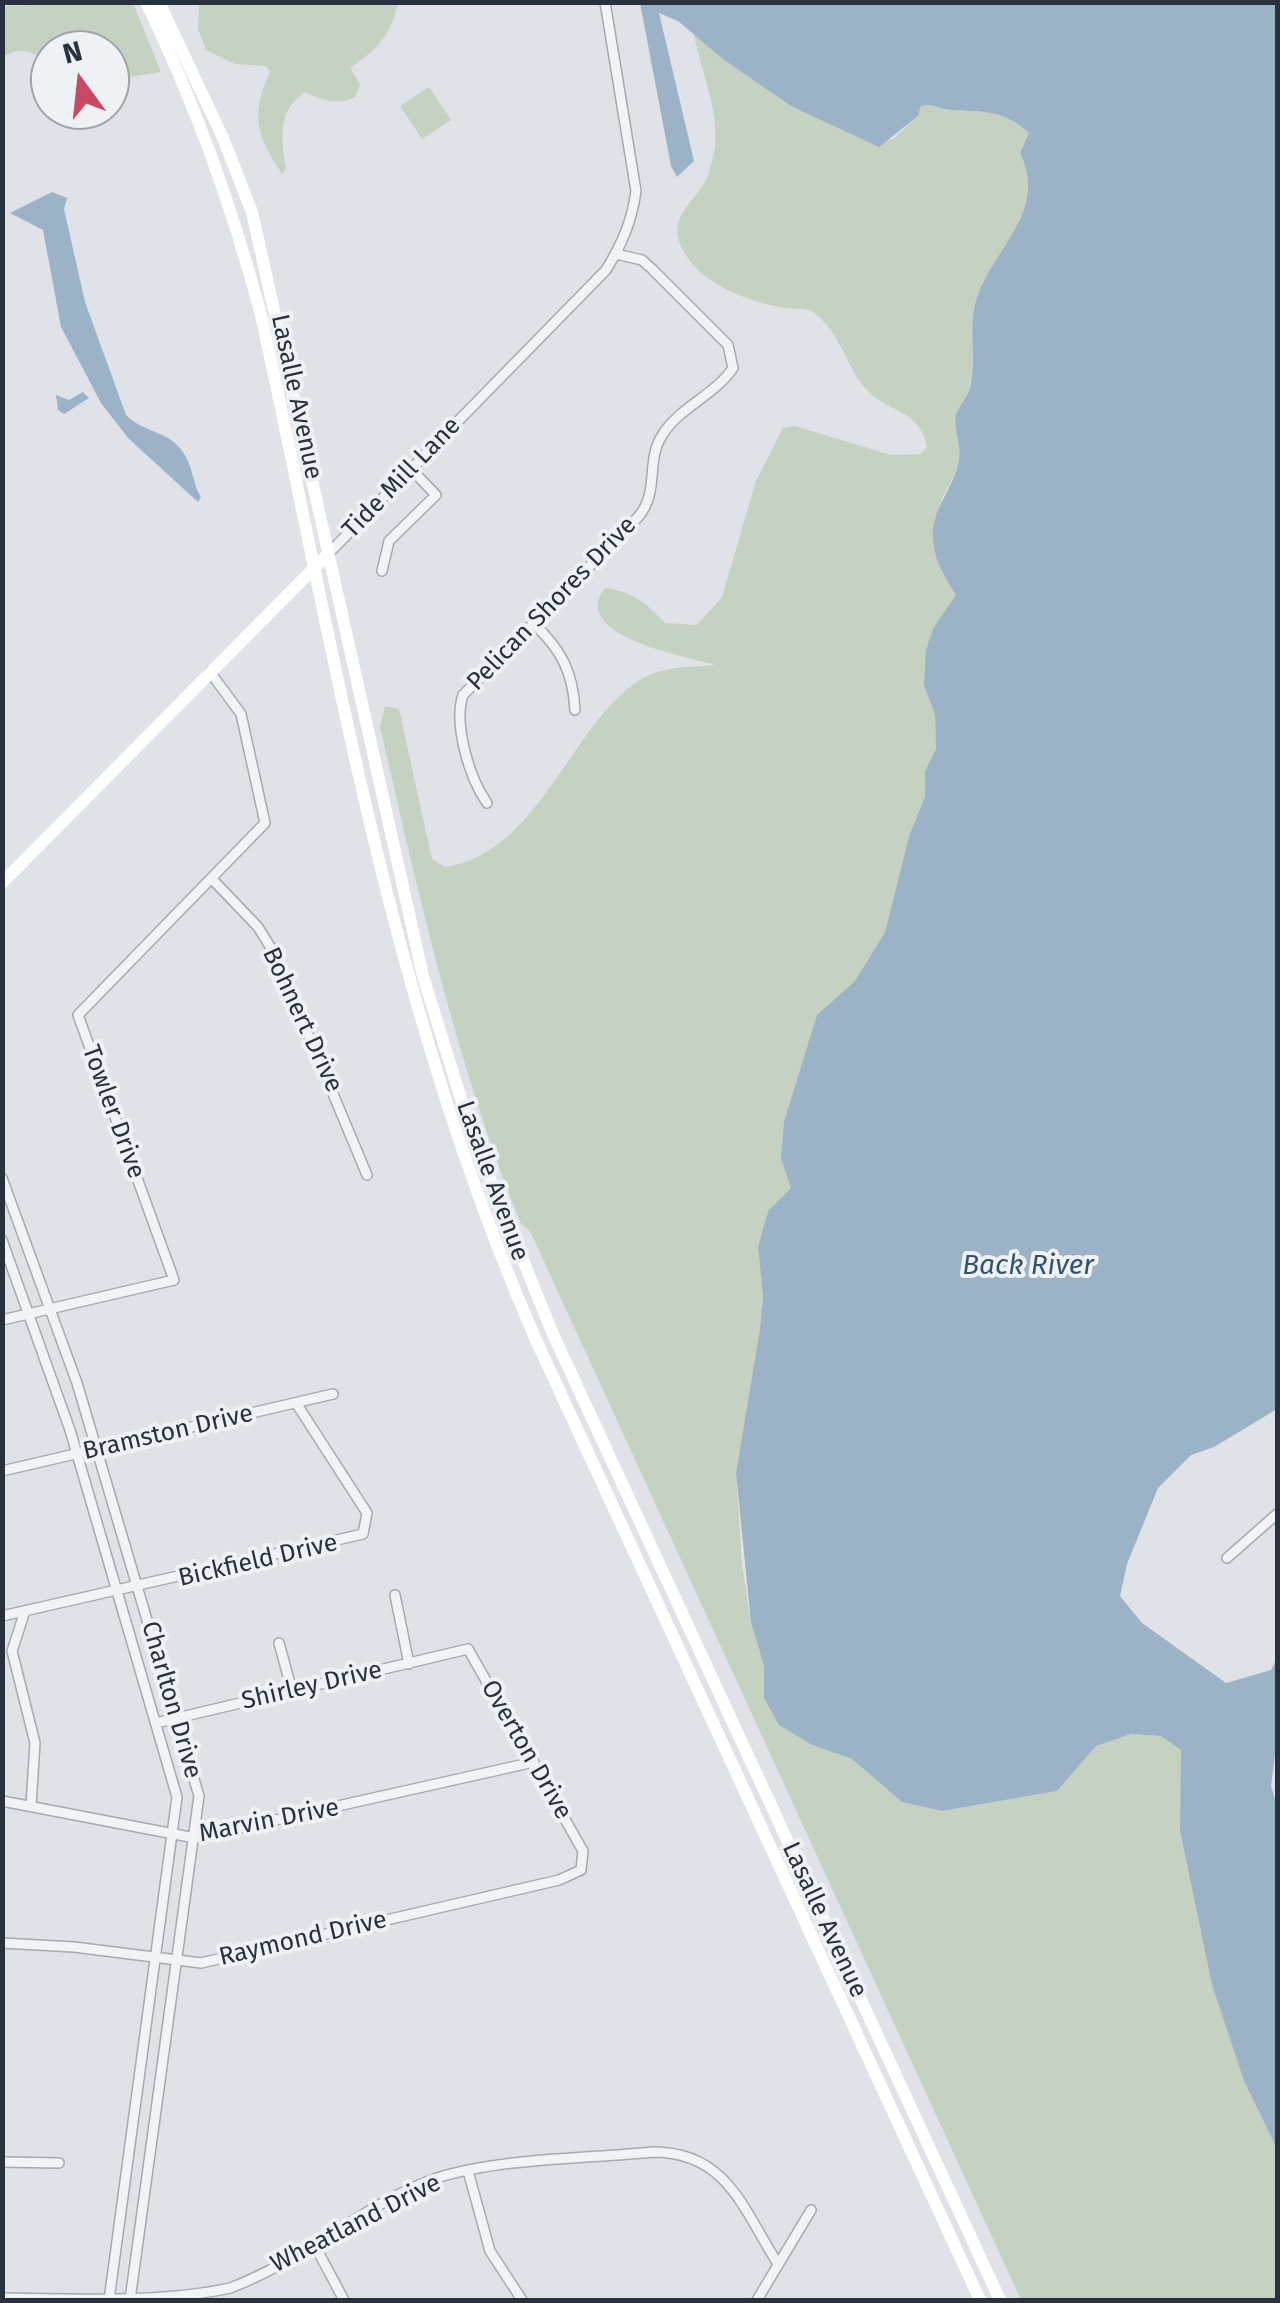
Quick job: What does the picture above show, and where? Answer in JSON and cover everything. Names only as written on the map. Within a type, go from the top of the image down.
[{"type":"main road","name":"Lasalle Avenue","points":[[158,2],[224,138],[252,212],[419,961],[494,1192],[552,1332],[1000,2300]]},
{"type":"main road","name":"Lasalle Avenue","points":[[146,3],[209,140],[238,230],[260,314],[312,567],[407,981],[478,1202],[536,1340],[980,2300]]},
{"type":"main road","name":"Tide Mill Lane","points":[[2,883],[328,554]]},
{"type":"street","name":"Tide Mill Lane","points":[[328,554],[616,254],[633,216],[636,190],[604,2]]},
{"type":"street","name":"Pelican Shores Drive","points":[[486,803],[476,787],[460,704],[468,688],[639,516],[652,496],[654,452],[662,435],[733,368],[728,346],[652,269],[642,260],[616,254]]},
{"type":"street","points":[[382,571],[389,541],[436,494],[411,469]]},
{"type":"street","points":[[533,623],[564,659],[575,710]]},
{"type":"street","name":"Towler Drive","points":[[2,1320],[174,1280],[78,1015],[265,823],[241,714],[210,672]]},
{"type":"street","name":"Bohnert Drive","points":[[213,880],[258,927],[274,953],[367,1175]]},
{"type":"street","name":"Charlton Drive","points":[[2,1178],[98,1449],[198,1796],[130,2300]]},
{"type":"street","name":"Charlton Drive","points":[[2,1240],[77,1454],[177,1798],[109,2300]]},
{"type":"street","name":"Bramston Drive","points":[[2,1471],[333,1394]]},
{"type":"street","name":"Bickfield Drive","points":[[2,1616],[118,1593],[363,1534],[366,1513],[296,1403]]},
{"type":"street","points":[[1228,1558],[1278,1513]]},
{"type":"street","points":[[395,1595],[409,1664]]},
{"type":"street","points":[[25,1611],[12,1651],[35,1743],[32,1806]]},
{"type":"street","points":[[279,1643],[292,1690]]},
{"type":"street","name":"Shirley Drive","points":[[156,1723],[468,1649]]},
{"type":"street","name":"Overton Drive","points":[[468,1649],[583,1851]]},
{"type":"street","name":"Marvin Drive","points":[[2,1801],[195,1838],[534,1762]]},
{"type":"street","name":"Raymond Drive","points":[[2,1943],[157,1956],[177,1964],[200,1963],[559,1880],[580,1870],[583,1851]]},
{"type":"street","name":"Wheatland Drive","points":[[2,2298],[182,2298],[228,2288],[426,2182],[468,2171],[679,2152],[698,2158],[725,2180],[778,2264]]},
{"type":"street","points":[[2,2162],[59,2164]]},
{"type":"street","points":[[468,2171],[490,2252],[522,2300]]},
{"type":"street","points":[[757,2300],[811,2210]]},
{"type":"street","points":[[314,2244],[344,2300]]},
{"type":"green space","points":[[199,2],[398,3],[382,41],[350,68],[360,84],[355,97],[330,101],[305,92],[296,99],[283,126],[286,169],[282,174],[266,147],[259,125],[260,101],[270,72],[266,66],[235,64],[206,50],[198,29]]},
{"type":"green space","points":[[133,3],[161,72],[130,77],[130,30],[30,30],[30,52],[16,51],[3,57],[2,6]]},
{"type":"green space","points":[[694,34],[791,106],[892,140],[926,105],[994,114],[1029,133],[1020,153],[1027,174],[1024,210],[974,307],[970,387],[956,420],[960,460],[937,521],[939,555],[957,595],[934,627],[924,685],[935,715],[936,749],[925,771],[925,795],[909,836],[885,932],[855,981],[817,1015],[781,1159],[791,1188],[768,1211],[758,1247],[763,1297],[760,1330],[736,1473],[742,1565],[751,1622],[764,1666],[764,1698],[812,1745],[852,1759],[902,1802],[942,1811],[1057,1791],[1096,1746],[1131,1734],[1161,1736],[1182,1750],[1180,1831],[1212,1985],[1244,2081],[1277,2149],[1277,2300],[1021,2300],[530,1231],[521,1224],[477,1102],[425,916],[380,727],[385,706],[399,709],[432,859],[445,867],[478,857],[530,813],[594,726],[640,680],[667,670],[715,665],[660,650],[617,632],[603,620],[598,605],[605,588],[638,600],[665,623],[697,625],[722,597],[756,481],[783,428],[795,426],[891,455],[920,454],[927,447],[923,434],[909,417],[864,387],[822,319],[813,312],[770,305],[726,289],[700,272],[682,248],[678,236],[680,217],[708,175],[716,138],[712,104]]},
{"type":"green space","points":[[429,87],[451,120],[422,139],[400,106]]},
{"type":"water","name":"Back River","points":[[640,3],[1277,3],[1277,1409],[1214,1447],[1191,1455],[1158,1488],[1127,1564],[1120,1596],[1142,1623],[1226,1683],[1271,1670],[1277,1658],[1277,1738],[1271,1786],[1278,1809],[1277,2149],[1244,2081],[1212,1985],[1180,1831],[1181,1750],[1161,1736],[1131,1734],[1096,1746],[1057,1791],[942,1811],[902,1802],[852,1759],[812,1745],[779,1725],[764,1698],[764,1666],[751,1622],[736,1473],[760,1329],[763,1297],[758,1247],[768,1211],[791,1188],[781,1159],[784,1122],[817,1015],[855,981],[885,932],[909,836],[925,796],[925,771],[936,749],[935,715],[924,685],[926,650],[934,627],[956,595],[938,562],[933,529],[959,461],[955,420],[970,388],[977,297],[1024,210],[1027,174],[1020,153],[1029,133],[994,114],[926,105],[879,147],[791,106],[723,59],[678,21],[659,13],[694,161],[677,177],[671,166]]},
{"type":"water","points":[[52,192],[67,198],[64,209],[85,302],[126,415],[179,447],[201,497],[198,502],[128,438],[101,403],[61,327],[43,230],[10,213]]},
{"type":"water","points":[[83,392],[89,398],[64,414],[58,410],[56,395],[69,400]]}]
